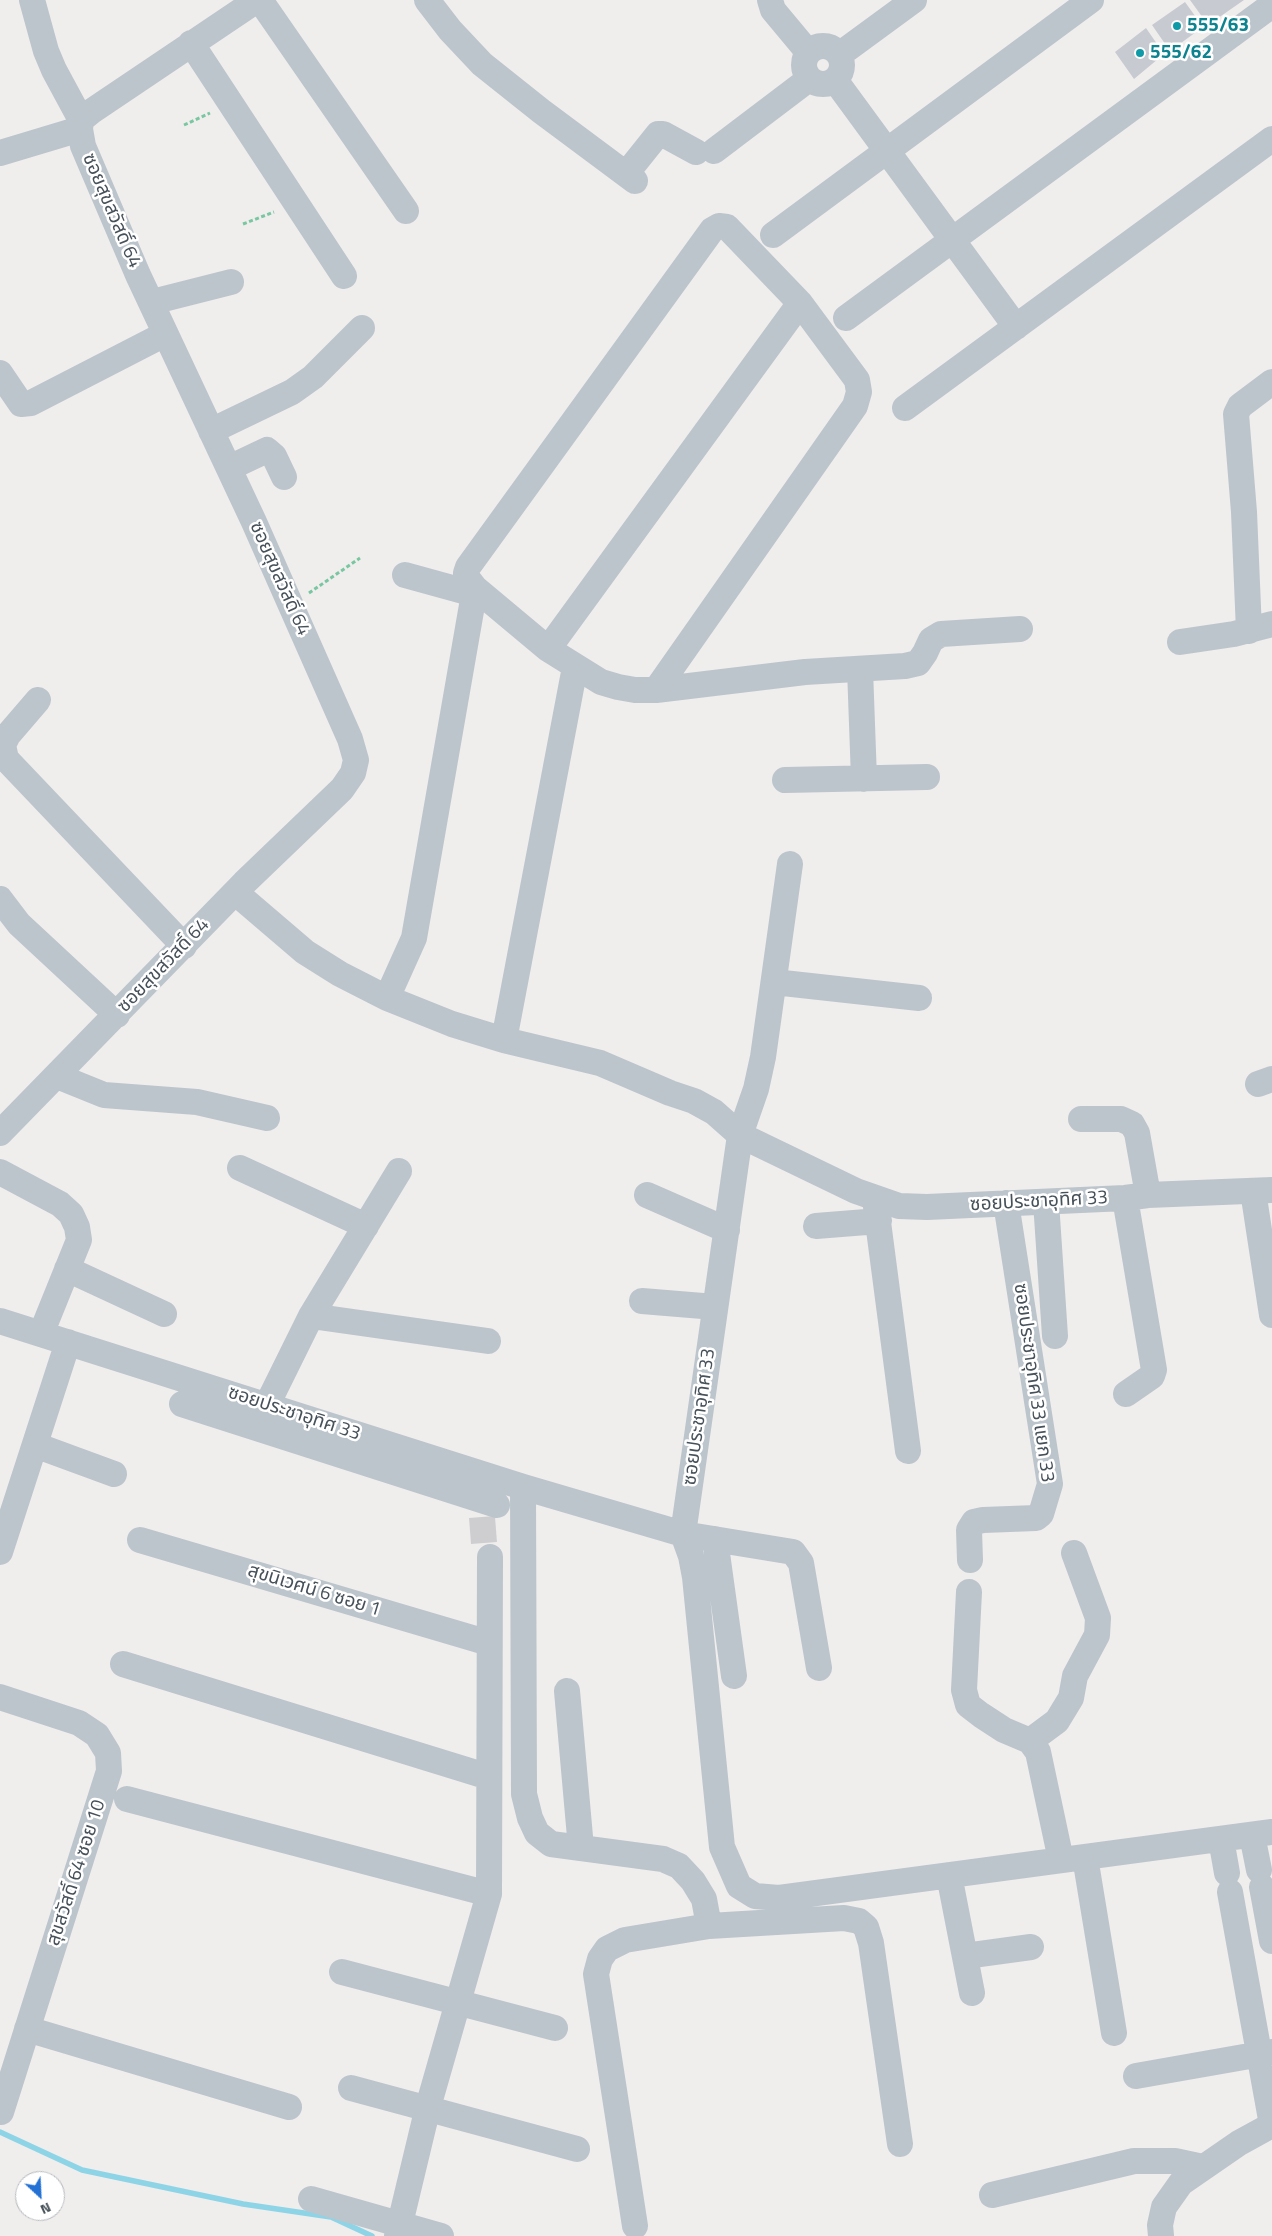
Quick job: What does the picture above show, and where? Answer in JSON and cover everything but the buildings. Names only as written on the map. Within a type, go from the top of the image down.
[{"type":"street","name":"ซอยสุขสวัสดิ์ 64","points":[[0,1133],[236,892],[342,789],[353,773],[356,760],[350,739],[291,606],[229,468],[165,334],[83,146],[81,124],[46,51],[32,0]]},
{"type":"street","points":[[0,153],[81,124],[191,43],[258,0],[406,211]]},
{"type":"street","points":[[427,0],[450,30],[482,64],[541,111],[630,177],[658,134],[663,134],[705,152],[809,79]]},
{"type":"street","points":[[770,0],[773,10],[808,52]]},
{"type":"street","points":[[838,55],[914,0]]},
{"type":"street","points":[[773,235],[1091,0]]},
{"type":"street","points":[[846,318],[1272,5]]},
{"type":"street","points":[[191,43],[344,276]]},
{"type":"street","points":[[824,46],[832,49],[842,63],[840,73],[834,80],[821,85],[809,79],[804,71],[804,61],[808,52],[824,46]]},
{"type":"street","points":[[834,80],[1016,327]]},
{"type":"street","points":[[905,408],[1272,139]]},
{"type":"street","points":[[656,690],[855,406],[859,392],[857,380],[800,303],[727,227],[719,226],[712,230],[468,567],[466,573],[475,591],[548,650],[601,682],[618,687],[656,690],[805,672],[905,666],[918,663],[931,640],[941,634],[1020,629]]},
{"type":"street","points":[[152,302],[231,282]]},
{"type":"street","points":[[548,650],[800,303]]},
{"type":"street","points":[[211,431],[299,387],[313,377],[362,328]]},
{"type":"street","points":[[0,373],[21,404],[32,403],[165,334]]},
{"type":"street","points":[[1180,642],[1260,627],[1244,512],[1236,414],[1240,406],[1272,382]]},
{"type":"street","points":[[229,468],[267,450],[274,456],[284,477]]},
{"type":"street","points":[[405,575],[475,591]]},
{"type":"street","points":[[386,998],[414,938],[475,591]]},
{"type":"street","points":[[504,1040],[576,667]]},
{"type":"street","points":[[860,669],[864,779]]},
{"type":"street","points":[[38,700],[8,735],[3,745],[6,758],[184,946]]},
{"type":"street","points":[[784,780],[927,777]]},
{"type":"street","points":[[236,892],[306,952],[340,974],[386,998],[452,1024],[504,1040],[600,1063],[670,1093],[694,1101],[714,1112],[740,1134],[759,1073],[790,864]]},
{"type":"street","points":[[0,899],[19,924],[117,1015]]},
{"type":"street","points":[[774,982],[919,998]]},
{"type":"street","points":[[57,1076],[104,1095],[197,1102],[268,1118]]},
{"type":"street","points":[[1081,1120],[1121,1119],[1132,1124],[1137,1133],[1136,1196],[1154,1370],[1152,1376],[1126,1394]]},
{"type":"street","name":"ซอยประชาอุทิศ 33","points":[[0,1321],[523,1487],[683,1534],[740,1134],[877,1210],[899,1206],[927,1208],[1263,1191]]},
{"type":"street","points":[[240,1168],[366,1226]]},
{"type":"street","points":[[267,1405],[311,1316],[399,1171]]},
{"type":"street","points":[[0,1172],[60,1204],[71,1214],[77,1227],[79,1240],[41,1334]]},
{"type":"street","points":[[1263,1191],[1272,1315]]},
{"type":"street","points":[[647,1195],[727,1230]]},
{"type":"street","points":[[1046,1202],[1055,1336]]},
{"type":"street","name":"ซอยประชาอุทิศ 33 แยก 33","points":[[970,1560],[969,1530],[974,1522],[1036,1518],[1042,1514],[1050,1484],[1006,1204]]},
{"type":"street","points":[[816,1226],[877,1210],[908,1451]]},
{"type":"street","points":[[67,1269],[164,1314]]},
{"type":"street","points":[[642,1301],[716,1307]]},
{"type":"street","points":[[311,1316],[488,1341]]},
{"type":"street","points":[[0,1552],[68,1342]]},
{"type":"street","points":[[182,1404],[490,1526]]},
{"type":"street","points":[[35,1445],[114,1474]]},
{"type":"street","points":[[398,2230],[428,2107],[489,1894],[489,1476]]},
{"type":"street","points":[[523,1487],[524,1794],[530,1818],[537,1833],[552,1844],[663,1859],[679,1866],[693,1881],[704,1899],[709,1926]]},
{"type":"street","points":[[820,1668],[800,1564],[792,1552],[683,1534],[691,1556],[695,1576],[722,1847],[739,1886],[755,1896],[779,1898],[1262,1834],[1262,1889],[1272,1941]]},
{"type":"street","points":[[715,1539],[734,1676]]},
{"type":"street","name":"สุขนิเวศน์ 6 ซอย 1","points":[[140,1540],[489,1643]]},
{"type":"street","points":[[1030,1741],[1057,1721],[1072,1698],[1075,1676],[1098,1635],[1098,1618],[1074,1553]]},
{"type":"street","points":[[969,1592],[964,1690],[968,1705],[1004,1730],[1030,1741],[1038,1752],[1073,1859],[1114,2032]]},
{"type":"street","points":[[123,1664],[489,1777]]},
{"type":"street","points":[[567,1691],[581,1848]]},
{"type":"street","name":"สุขสวัสดิ์ 64 ซอย 10","points":[[0,1697],[79,1723],[97,1735],[108,1753],[109,1772],[1,2112]]},
{"type":"street","points":[[127,1799],[489,1894]]},
{"type":"street","points":[[1161,2236],[1160,2225],[1164,2207],[1182,2183],[1239,2142],[1272,2125],[1266,2053],[1221,1839]]},
{"type":"street","points":[[949,1875],[972,1993]]},
{"type":"street","points":[[1231,1893],[1262,1889]]},
{"type":"street","points":[[635,2226],[596,1974],[600,1959],[607,1949],[625,1940],[709,1926],[844,1918],[860,1921],[866,1927],[872,1943],[900,2144]]},
{"type":"street","points":[[965,1956],[1031,1947]]},
{"type":"street","points":[[342,1972],[555,2028]]},
{"type":"street","points":[[27,2029],[289,2108]]},
{"type":"street","points":[[1136,2076],[1266,2053]]},
{"type":"street","points":[[351,2088],[428,2107],[577,2149]]},
{"type":"street","points":[[992,2195],[1134,2162],[1175,2161],[1203,2167]]},
{"type":"street","points":[[310,2199],[398,2230],[441,2236]]},
{"type":"path","points":[[184,125],[231,103]]},
{"type":"path","points":[[242,224],[296,203]]},
{"type":"path","points":[[291,606],[360,558]]},
{"type":"waterway","points":[[0,2132],[82,2170],[243,2204],[331,2217],[372,2236]]},
{"type":"tunnel","points":[[482,1517],[484,1543]]},
{"type":"place","name":"555/63","points":[[1177,26]]},
{"type":"place","name":"555/62","points":[[1140,53]]}]
